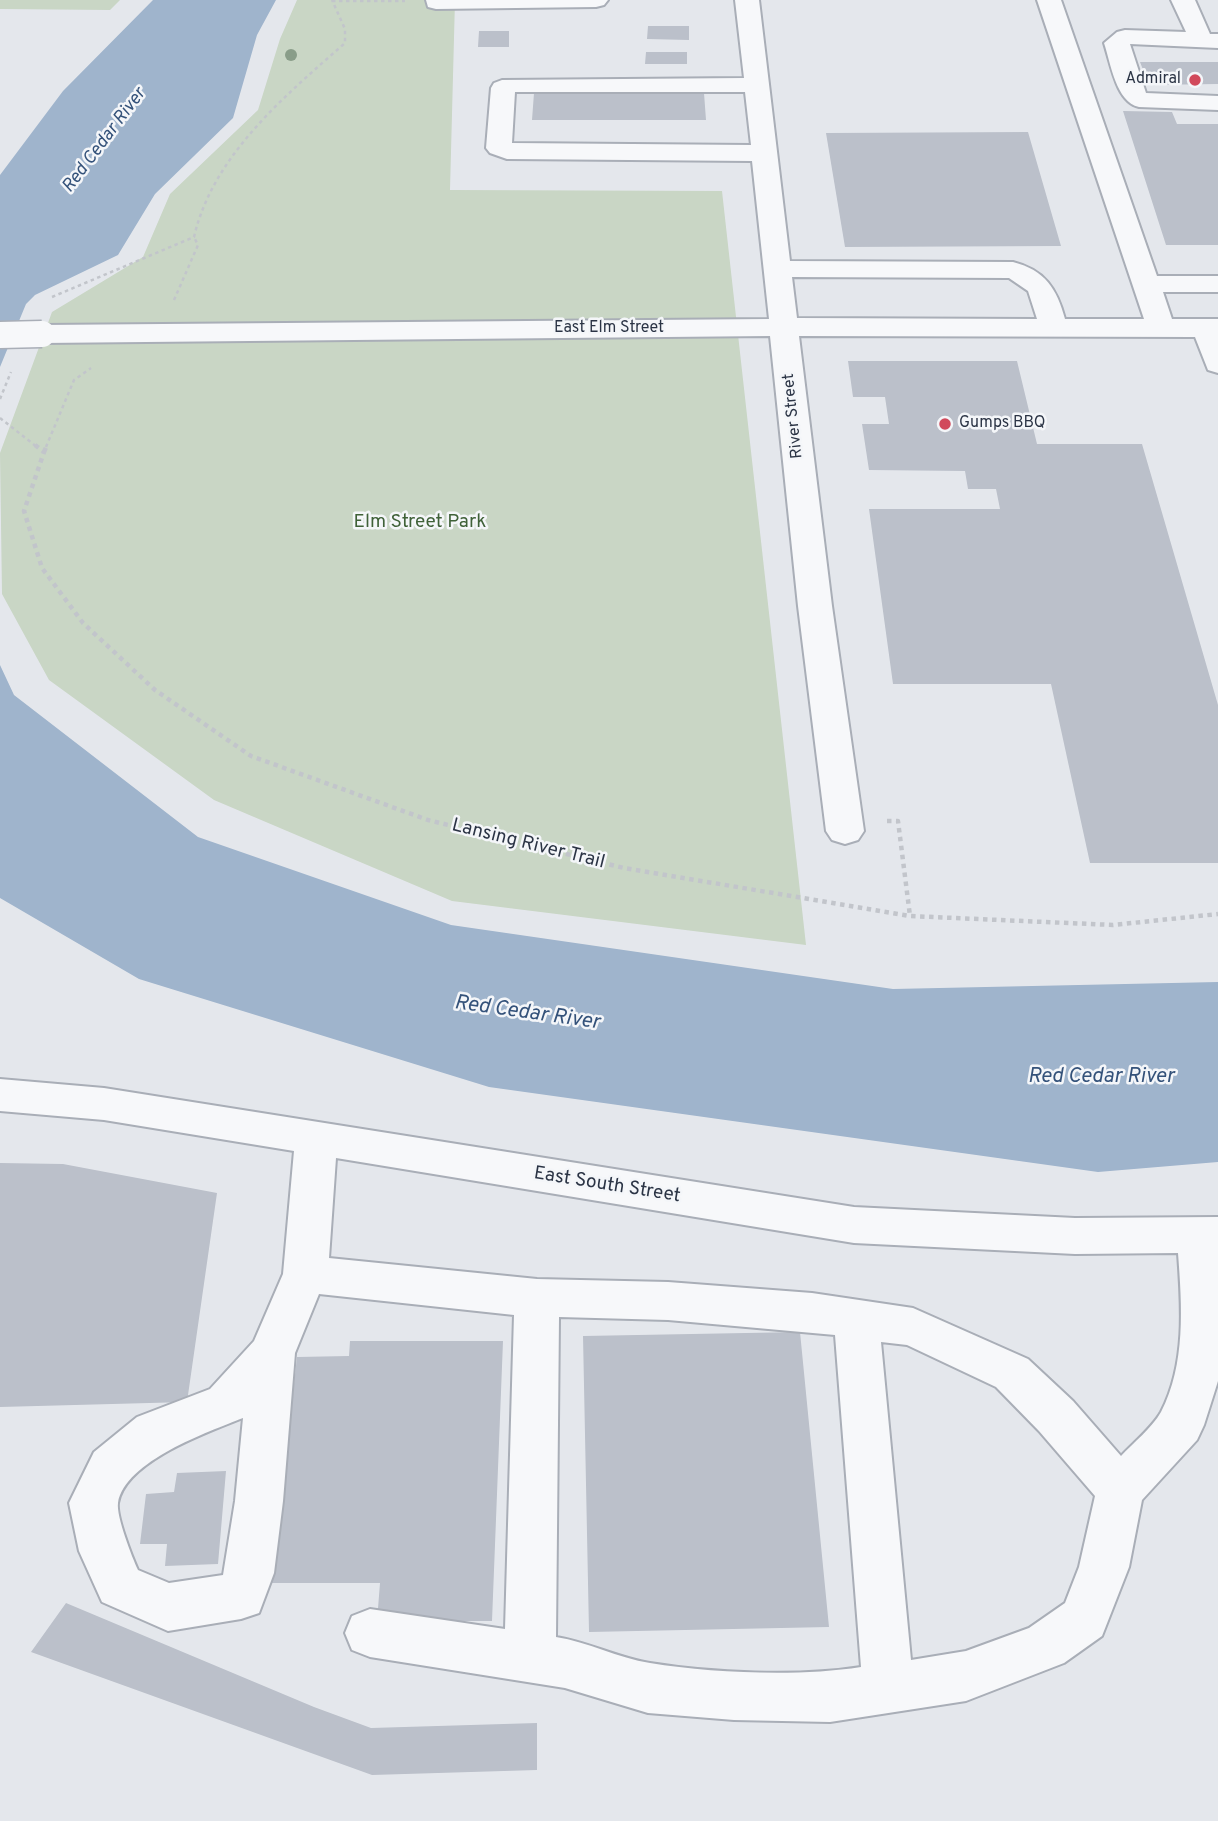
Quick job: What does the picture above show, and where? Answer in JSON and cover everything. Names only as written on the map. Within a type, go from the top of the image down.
[{"type":"street","points":[[436,2],[596,0]]},
{"type":"street","name":"River Street","points":[[747,0],[815,606],[844,826]]},
{"type":"street","points":[[1049,0],[1161,328]]},
{"type":"street","points":[[1183,0],[1210,40]]},
{"type":"street","points":[[1210,40],[1125,37],[1116,43],[1135,97],[1139,100],[1218,103]]},
{"type":"street","points":[[757,86],[511,85],[503,88],[499,148],[507,151],[765,153]]},
{"type":"street","points":[[778,269],[1013,270],[1028,275],[1041,285],[1054,327]]},
{"type":"street","points":[[1147,284],[1218,284]]},
{"type":"street","name":"East Elm Street","points":[[0,335],[785,327],[1212,327]]},
{"type":"street","points":[[1212,327],[1218,364]]},
{"type":"street","name":"East South Street","points":[[0,1095],[104,1104],[855,1225],[1075,1236],[1208,1236]]},
{"type":"street","points":[[272,1353],[227,1403],[154,1432],[111,1467],[93,1503],[104,1551],[120,1587],[168,1606],[241,1596],[249,1573],[259,1501],[272,1353],[305,1274],[316,1139]]},
{"type":"street","points":[[370,1633],[565,1663],[648,1688],[734,1695],[830,1697],[966,1676],[1046,1646],[1084,1619],[1104,1567],[1120,1490],[1180,1425],[1202,1359],[1208,1236]]},
{"type":"street","points":[[305,1274],[537,1298],[668,1301],[856,1318],[913,1327],[1013,1373],[1056,1416],[1120,1490]]},
{"type":"street","points":[[530,1658],[537,1298]]},
{"type":"street","points":[[856,1318],[888,1688]]},
{"type":"path","points":[[174,301],[198,245],[194,236],[196,225],[216,183],[240,144],[271,109],[345,43],[345,29],[332,0],[436,2]]},
{"type":"path","points":[[128,267],[194,236]]},
{"type":"path","name":"Lansing River Trail","points":[[100,362],[74,380],[44,452],[24,510],[41,568],[83,623],[155,690],[251,756],[428,820],[610,865],[910,916],[1112,925],[1218,914]]},
{"type":"path","points":[[0,418],[44,452]]},
{"type":"path","points":[[844,826],[898,821],[910,916]]},
{"type":"green space","points":[[0,0],[120,0],[110,10],[0,9]]},
{"type":"green space","name":"Elm Street Park","points":[[297,0],[455,0],[450,190],[722,191],[806,945],[452,901],[214,800],[49,680],[2,594],[0,453],[52,312],[143,257],[170,194],[258,110],[280,39]]},
{"type":"water","name":"Red Cedar River","points":[[153,0],[276,0],[257,35],[233,118],[155,194],[118,255],[35,295],[26,304],[0,367],[0,175],[63,91]]},
{"type":"water","name":"Red Cedar River","points":[[0,665],[14,695],[198,837],[451,925],[893,989],[1218,982],[1218,1162],[1098,1172],[489,1087],[139,979],[0,898]]},
{"type":"building","points":[[648,26],[689,26],[689,40],[647,39]]},
{"type":"building","points":[[479,31],[509,31],[509,47],[478,47]]},
{"type":"building","points":[[646,52],[687,52],[687,64],[645,64]]},
{"type":"building","points":[[1140,62],[1218,62],[1218,84],[1149,85]]},
{"type":"building","points":[[534,93],[704,93],[706,120],[532,120]]},
{"type":"building","points":[[1123,111],[1172,112],[1177,124],[1218,124],[1218,245],[1166,245]]},
{"type":"building","points":[[1028,132],[1061,246],[845,247],[826,133]]},
{"type":"building","points":[[848,361],[1017,361],[1037,444],[1142,444],[1218,705],[1218,863],[1090,863],[1051,684],[893,684],[869,509],[1000,509],[996,489],[968,489],[965,471],[869,470],[862,424],[889,424],[885,397],[853,397]]},
{"type":"building","points":[[0,1163],[63,1164],[217,1193],[187,1402],[0,1407]]},
{"type":"building","points":[[800,1332],[829,1627],[589,1632],[583,1336]]},
{"type":"building","points":[[350,1341],[503,1341],[492,1621],[377,1621],[380,1583],[272,1583],[297,1357],[349,1356]]},
{"type":"building","points":[[226,1471],[218,1564],[165,1566],[167,1544],[140,1544],[146,1494],[174,1492],[177,1473]]},
{"type":"building","points":[[66,1603],[314,1707],[371,1728],[537,1723],[537,1770],[372,1775],[31,1652]]},
{"type":"place","name":"Admiral","points":[[1195,80]]},
{"type":"place","name":"Gumps BBQ","points":[[945,424]]}]
